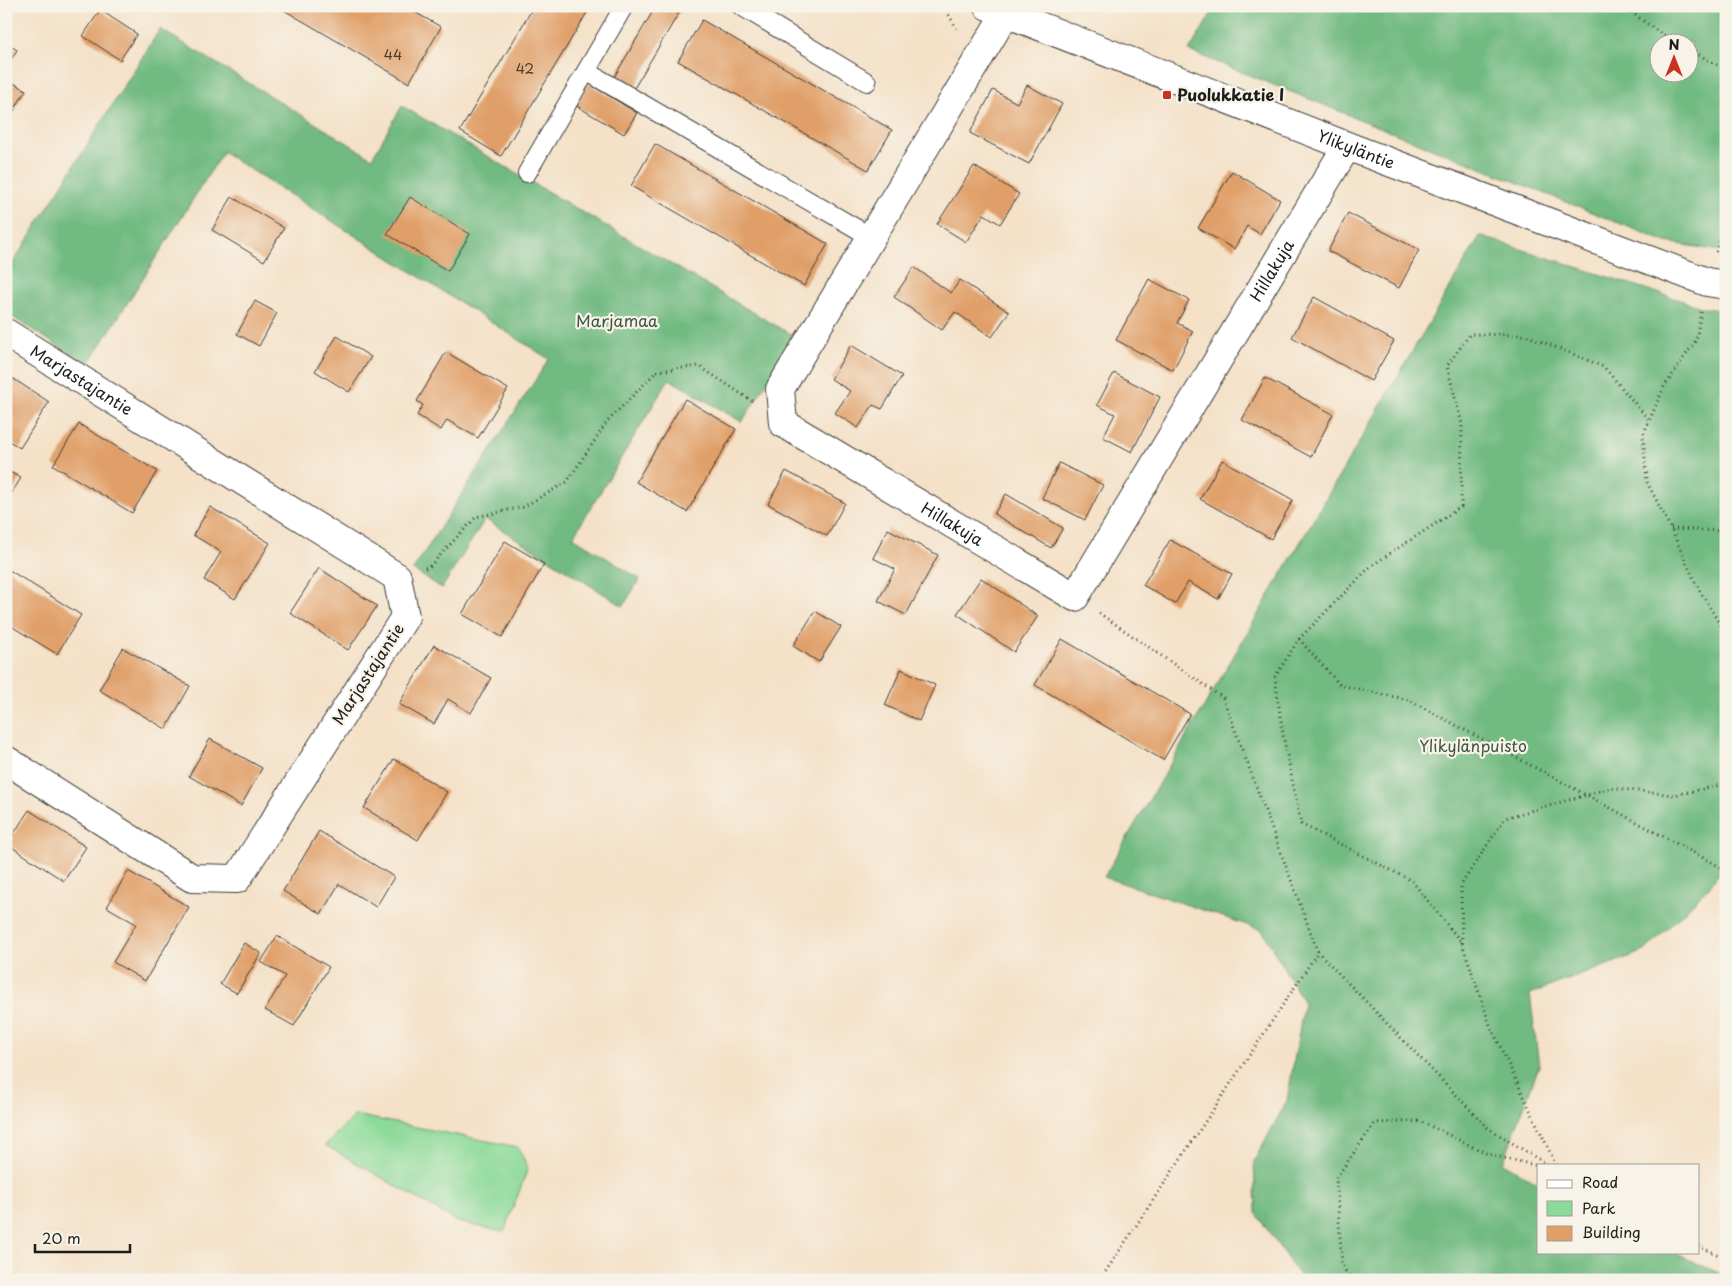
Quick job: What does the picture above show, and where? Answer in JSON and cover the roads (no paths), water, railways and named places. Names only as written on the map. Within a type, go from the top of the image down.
[{"type":"street","name":"Ylikyläntie","points":[[1001,8],[1347,146],[1716,284]]},
{"type":"street","points":[[871,238],[1001,8]]},
{"type":"street","name":"Hillakuja","points":[[871,238],[780,389],[783,423],[1075,597],[1347,146]]},
{"type":"street","name":"Marjastajantie","points":[[6,333],[397,577],[404,617],[237,879],[192,878],[6,760]]},
{"type":"lane","points":[[527,173],[624,6]]},
{"type":"lane","points":[[741,6],[867,82]]},
{"type":"lane","points":[[586,71],[871,238]]},
{"type":"place","name":"Puolukkatie I","points":[[1167,95]]},
{"type":"park label","name":"Marjamaa","points":[[617,321]]},
{"type":"park label","name":"Ylikylänpuisto","points":[[1473,746]]}]
